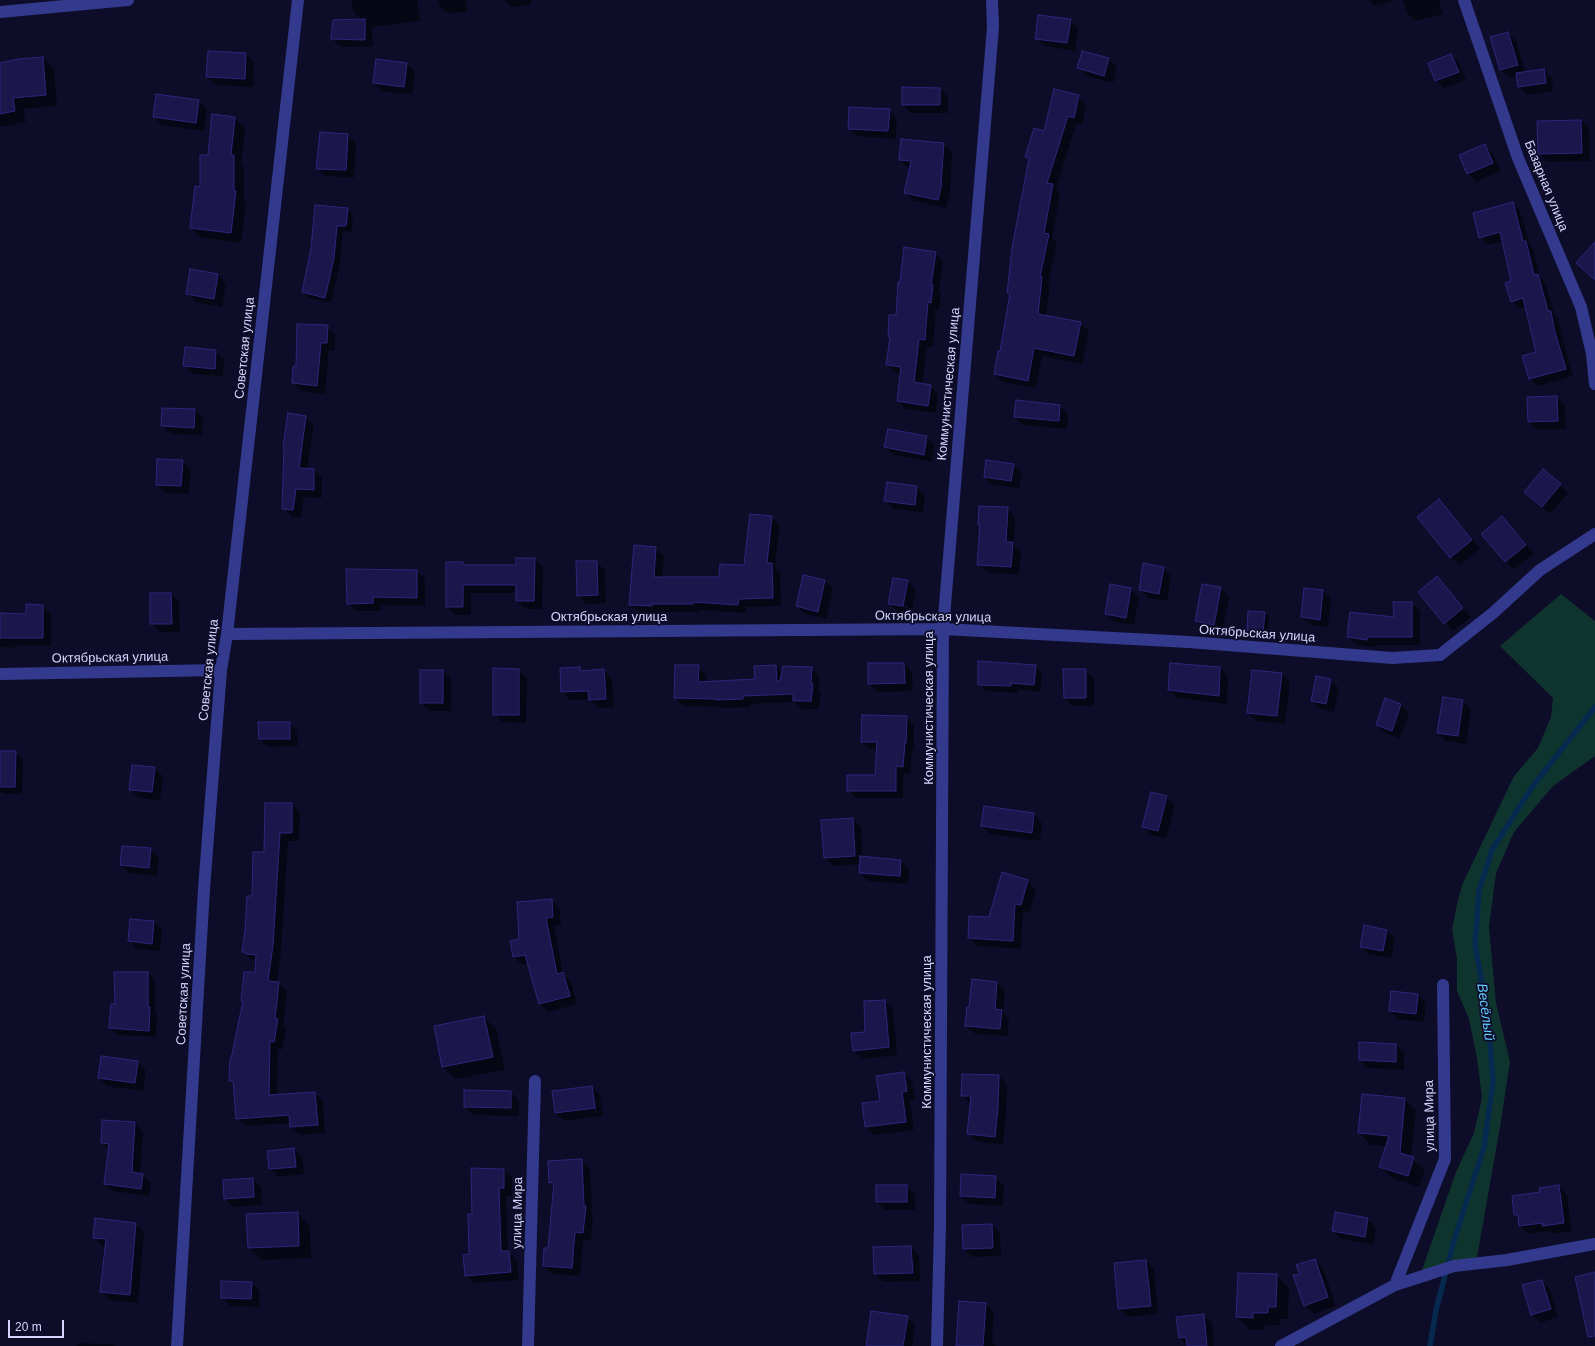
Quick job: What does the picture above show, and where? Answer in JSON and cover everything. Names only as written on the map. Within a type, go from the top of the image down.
[{"type":"street","points":[[0,12],[128,0]]},
{"type":"street","name":"Советская улица","points":[[177,1346],[204,890],[221,670],[227,634],[298,0]]},
{"type":"street","name":"Коммунистическая улица","points":[[938,1346],[943,629],[992,34],[992,0]]},
{"type":"street","name":"Базарная улица","points":[[1464,0],[1518,158],[1591,332],[1595,384]]},
{"type":"street","name":"Октябрьская улица","points":[[227,634],[943,629],[1189,642],[1392,658],[1440,655],[1493,613],[1540,570],[1595,534]]},
{"type":"street","name":"Октябрьская улица","points":[[0,674],[221,670]]},
{"type":"street","name":"улица Мира","points":[[1395,1285],[1445,1159],[1442,984]]},
{"type":"street","name":"улица Мира","points":[[528,1346],[535,1081]]},
{"type":"street","points":[[1281,1346],[1395,1285],[1454,1266],[1507,1260],[1595,1244]]},
{"type":"green space","points":[[1561,594],[1595,621],[1595,756],[1553,786],[1514,832],[1496,873],[1489,927],[1496,1003],[1510,1062],[1476,1263],[1421,1273],[1456,1172],[1474,1133],[1482,1098],[1477,1058],[1469,1019],[1457,991],[1457,959],[1452,929],[1458,900],[1462,885],[1514,776],[1538,748],[1551,717],[1553,698],[1500,646]]},
{"type":"building","points":[[1038,15],[1071,19],[1067,43],[1035,39]]},
{"type":"building","points":[[365,19],[365,40],[331,39],[333,20]]},
{"type":"building","points":[[1508,32],[1518,65],[1500,70],[1490,37]]},
{"type":"building","points":[[208,51],[246,53],[245,79],[206,77]]},
{"type":"building","points":[[1082,51],[1109,58],[1104,76],[1077,68]]},
{"type":"building","points":[[1451,54],[1459,72],[1435,81],[1428,63]]},
{"type":"building","points":[[43,57],[46,95],[13,98],[15,111],[0,114],[0,63],[18,59]]},
{"type":"building","points":[[376,59],[407,63],[404,87],[373,83]]},
{"type":"building","points":[[1544,69],[1546,83],[1518,87],[1516,73]]},
{"type":"building","points":[[902,87],[940,88],[940,105],[902,105]]},
{"type":"building","points":[[1054,89],[1079,95],[1074,118],[1068,116],[1047,183],[1053,184],[1044,233],[1049,234],[1040,277],[1042,277],[1038,314],[1081,322],[1074,356],[1034,348],[1028,381],[994,374],[998,351],[1000,351],[1010,293],[1007,293],[1012,248],[1029,158],[1025,157],[1034,128],[1044,131]]},
{"type":"building","points":[[156,94],[199,100],[196,123],[153,117]]},
{"type":"building","points":[[849,107],[890,109],[888,131],[848,129]]},
{"type":"building","points":[[212,114],[235,117],[231,155],[234,155],[234,191],[236,191],[231,233],[190,228],[195,186],[200,187],[200,155],[208,155]]},
{"type":"building","points":[[1581,120],[1582,153],[1538,154],[1537,121]]},
{"type":"building","points":[[320,132],[348,134],[346,170],[316,169]]},
{"type":"building","points":[[901,139],[944,143],[942,183],[938,200],[904,193],[911,161],[899,160]]},
{"type":"building","points":[[1485,144],[1493,163],[1467,174],[1459,155]]},
{"type":"building","points":[[1513,202],[1523,241],[1526,241],[1534,275],[1538,274],[1548,311],[1551,311],[1554,329],[1566,369],[1529,379],[1522,356],[1536,352],[1523,298],[1511,302],[1505,283],[1511,281],[1500,232],[1479,238],[1473,213]]},
{"type":"building","points":[[315,205],[348,208],[346,226],[337,226],[334,258],[325,298],[302,292],[311,248]]},
{"type":"building","points":[[1595,242],[1595,280],[1576,263]]},
{"type":"building","points":[[904,247],[936,252],[931,285],[933,285],[931,303],[928,302],[925,340],[919,339],[914,382],[931,385],[928,406],[897,401],[901,367],[886,365],[890,337],[888,337],[889,315],[896,315],[898,282],[900,282]]},
{"type":"building","points":[[190,269],[218,274],[214,299],[186,294]]},
{"type":"building","points":[[297,324],[328,325],[327,343],[321,343],[317,386],[292,383],[293,366],[296,366]]},
{"type":"building","points":[[185,347],[216,350],[215,369],[183,366]]},
{"type":"building","points":[[1557,396],[1558,421],[1528,422],[1527,397]]},
{"type":"building","points":[[1016,400],[1060,405],[1059,421],[1014,417]]},
{"type":"building","points":[[162,408],[195,409],[194,428],[161,426]]},
{"type":"building","points":[[288,413],[306,416],[299,468],[314,469],[314,490],[296,489],[293,510],[282,509],[283,446]]},
{"type":"building","points":[[888,429],[927,436],[924,455],[884,447]]},
{"type":"building","points":[[157,459],[183,460],[181,486],[156,485]]},
{"type":"building","points":[[986,460],[1014,464],[1011,481],[984,477]]},
{"type":"building","points":[[1543,469],[1561,484],[1542,507],[1524,492]]},
{"type":"building","points":[[887,482],[917,486],[915,505],[884,501]]},
{"type":"building","points":[[1439,499],[1472,540],[1450,558],[1417,517]]},
{"type":"building","points":[[979,506],[1008,507],[1006,542],[1013,542],[1011,567],[977,565],[980,525],[978,525]]},
{"type":"building","points":[[750,514],[772,516],[767,563],[772,563],[773,598],[739,599],[738,605],[693,602],[693,604],[652,604],[652,606],[629,605],[634,545],[656,547],[654,577],[719,577],[720,564],[744,565]]},
{"type":"building","points":[[1502,516],[1526,545],[1505,562],[1481,534]]},
{"type":"building","points":[[516,558],[535,558],[534,601],[516,601],[516,585],[463,585],[463,607],[446,607],[446,562],[463,562],[463,565],[516,565]]},
{"type":"building","points":[[576,561],[597,561],[598,595],[577,596]]},
{"type":"building","points":[[1143,563],[1164,567],[1159,594],[1139,590]]},
{"type":"building","points":[[346,569],[417,570],[417,598],[373,597],[373,603],[347,604]]},
{"type":"building","points":[[803,575],[825,580],[818,612],[796,606]]},
{"type":"building","points":[[1437,576],[1463,608],[1444,624],[1418,592]]},
{"type":"building","points":[[893,578],[908,580],[903,606],[888,604]]},
{"type":"building","points":[[1110,584],[1131,588],[1126,618],[1105,614]]},
{"type":"building","points":[[1202,584],[1221,587],[1214,625],[1195,621]]},
{"type":"building","points":[[1304,588],[1323,590],[1320,620],[1301,617]]},
{"type":"building","points":[[150,593],[171,593],[172,624],[150,624]]},
{"type":"building","points":[[1393,602],[1412,602],[1412,637],[1368,637],[1367,640],[1347,637],[1350,612],[1394,617]]},
{"type":"building","points":[[26,604],[43,605],[43,638],[0,638],[0,613],[26,614]]},
{"type":"building","points":[[1248,611],[1265,612],[1263,633],[1247,631]]},
{"type":"building","points":[[978,661],[1036,665],[1034,685],[1011,683],[1011,686],[978,685]]},
{"type":"building","points":[[868,663],[904,663],[905,683],[868,684]]},
{"type":"building","points":[[1170,663],[1220,667],[1219,696],[1168,690]]},
{"type":"building","points":[[675,665],[699,665],[698,682],[755,679],[754,666],[776,665],[777,681],[780,681],[783,666],[812,667],[811,684],[813,684],[811,701],[793,701],[793,694],[743,696],[743,699],[716,700],[674,698]]},
{"type":"building","points":[[580,667],[580,671],[604,669],[606,699],[589,700],[588,691],[561,692],[560,668]]},
{"type":"building","points":[[493,668],[519,669],[519,715],[493,715]]},
{"type":"building","points":[[1063,669],[1086,669],[1086,698],[1064,698]]},
{"type":"building","points":[[420,670],[443,670],[443,703],[420,703]]},
{"type":"building","points":[[1252,670],[1282,673],[1277,716],[1247,713]]},
{"type":"building","points":[[1316,676],[1331,679],[1326,704],[1311,701]]},
{"type":"building","points":[[1443,697],[1463,700],[1458,736],[1437,733]]},
{"type":"building","points":[[1385,698],[1401,704],[1392,731],[1376,725]]},
{"type":"building","points":[[862,715],[907,716],[903,767],[896,766],[896,791],[847,791],[847,775],[875,775],[877,742],[861,742]]},
{"type":"building","points":[[258,722],[290,722],[290,739],[259,739]]},
{"type":"building","points":[[0,751],[16,751],[15,787],[0,787]]},
{"type":"building","points":[[132,765],[155,767],[152,792],[129,790]]},
{"type":"building","points":[[1151,792],[1167,796],[1158,831],[1142,827]]},
{"type":"building","points":[[265,803],[292,803],[292,833],[280,833],[273,945],[268,981],[279,982],[275,1019],[278,1019],[274,1042],[270,1041],[269,1095],[315,1092],[318,1125],[290,1127],[289,1115],[236,1119],[233,1081],[229,1081],[230,1059],[243,1001],[241,1001],[244,972],[255,972],[256,955],[242,952],[247,896],[252,896],[253,852],[264,852]]},
{"type":"building","points":[[984,806],[1034,813],[1032,833],[981,826]]},
{"type":"building","points":[[853,818],[855,856],[824,858],[821,820]]},
{"type":"building","points":[[122,846],[151,848],[149,868],[120,865]]},
{"type":"building","points":[[860,856],[901,860],[900,876],[859,873]]},
{"type":"building","points":[[1002,872],[1028,880],[1021,905],[1015,904],[1013,941],[968,938],[969,916],[989,917]]},
{"type":"building","points":[[552,899],[553,917],[546,918],[557,974],[563,972],[570,996],[539,1004],[525,955],[513,957],[510,941],[519,939],[517,902]]},
{"type":"building","points":[[130,919],[154,921],[152,944],[128,941]]},
{"type":"building","points":[[1364,925],[1387,930],[1383,951],[1360,947]]},
{"type":"building","points":[[114,972],[148,972],[148,1007],[150,1007],[149,1031],[109,1028],[111,1004],[115,1004]]},
{"type":"building","points":[[972,979],[997,982],[995,1009],[1002,1010],[1000,1029],[965,1026]]},
{"type":"building","points":[[1391,991],[1418,994],[1416,1014],[1389,1011]]},
{"type":"building","points":[[885,1000],[889,1047],[853,1051],[851,1033],[865,1032],[864,1001]]},
{"type":"building","points":[[484,1016],[493,1057],[442,1067],[434,1026]]},
{"type":"building","points":[[1359,1042],[1396,1044],[1396,1062],[1359,1060]]},
{"type":"building","points":[[101,1056],[138,1061],[135,1083],[98,1078]]},
{"type":"building","points":[[904,1072],[907,1091],[902,1092],[906,1122],[865,1127],[862,1103],[880,1101],[876,1076]]},
{"type":"building","points":[[962,1074],[999,1075],[995,1137],[967,1134],[971,1096],[961,1096]]},
{"type":"building","points":[[592,1086],[595,1108],[555,1113],[552,1091]]},
{"type":"building","points":[[464,1090],[511,1091],[511,1108],[464,1107]]},
{"type":"building","points":[[1362,1094],[1405,1098],[1400,1153],[1414,1157],[1408,1176],[1379,1167],[1389,1136],[1358,1133]]},
{"type":"building","points":[[102,1120],[135,1122],[132,1172],[143,1174],[141,1189],[104,1184],[109,1144],[101,1143]]},
{"type":"building","points":[[294,1148],[296,1167],[269,1169],[267,1151]]},
{"type":"building","points":[[582,1159],[584,1206],[586,1206],[583,1233],[575,1232],[572,1268],[543,1266],[544,1248],[548,1248],[554,1182],[549,1183],[548,1161]]},
{"type":"building","points":[[471,1168],[504,1169],[504,1188],[499,1188],[501,1251],[509,1251],[511,1272],[465,1276],[463,1255],[469,1254],[468,1214],[472,1214]]},
{"type":"building","points":[[961,1174],[996,1176],[995,1198],[960,1196]]},
{"type":"building","points":[[253,1178],[254,1197],[224,1199],[223,1180]]},
{"type":"building","points":[[876,1185],[907,1185],[907,1202],[876,1202]]},
{"type":"building","points":[[1559,1185],[1564,1223],[1542,1226],[1542,1223],[1519,1226],[1518,1215],[1514,1215],[1512,1196],[1540,1192],[1539,1188]]},
{"type":"building","points":[[298,1212],[299,1246],[248,1248],[246,1214]]},
{"type":"building","points":[[1335,1212],[1368,1218],[1365,1237],[1332,1231]]},
{"type":"building","points":[[95,1218],[136,1223],[130,1295],[100,1292],[106,1239],[93,1238]]},
{"type":"building","points":[[992,1224],[993,1248],[963,1249],[962,1225]]},
{"type":"building","points":[[911,1246],[913,1273],[874,1274],[873,1247]]},
{"type":"building","points":[[1315,1259],[1328,1297],[1304,1306],[1293,1275],[1300,1275],[1296,1265]]},
{"type":"building","points":[[1146,1260],[1151,1306],[1118,1309],[1114,1263]]},
{"type":"building","points":[[1595,1272],[1595,1336],[1588,1337],[1575,1277]]},
{"type":"building","points":[[1238,1273],[1277,1274],[1276,1307],[1268,1307],[1268,1313],[1253,1313],[1253,1318],[1236,1317]]},
{"type":"building","points":[[1542,1280],[1551,1309],[1531,1315],[1522,1285]]},
{"type":"building","points":[[221,1281],[252,1282],[251,1299],[221,1298]]},
{"type":"building","points":[[959,1301],[986,1303],[983,1346],[956,1346]]},
{"type":"building","points":[[871,1311],[908,1316],[903,1346],[866,1346]]},
{"type":"building","points":[[1204,1314],[1207,1346],[1187,1346],[1186,1337],[1179,1338],[1176,1317]]},
{"type":"waterway","name":"Весёлый","points":[[1430,1346],[1436,1310],[1454,1241],[1484,1147],[1493,1082],[1488,1017],[1475,944],[1479,890],[1492,850],[1532,787],[1595,707]]}]
